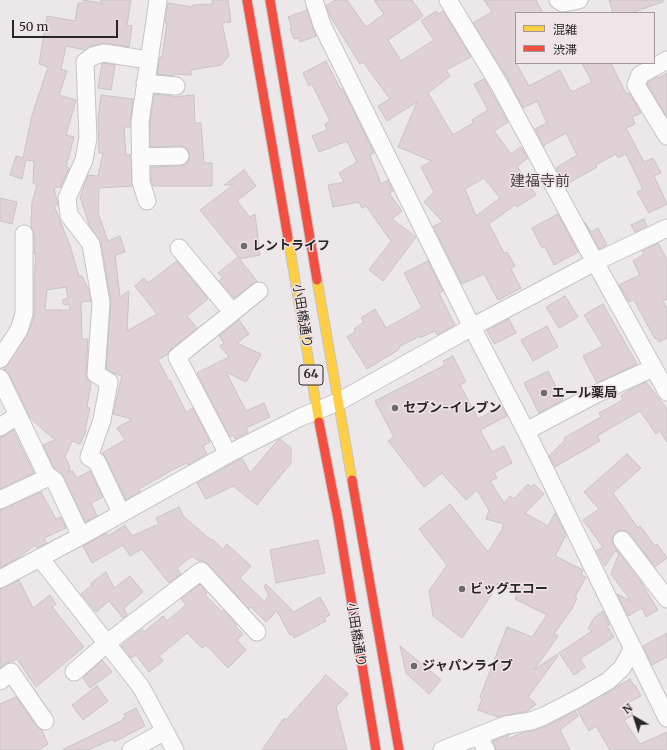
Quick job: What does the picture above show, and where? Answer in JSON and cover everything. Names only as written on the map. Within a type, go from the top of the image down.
[{"type":"main road","name":"小田橋通り","points":[[247,0],[300,300],[317,411],[338,519],[376,750]]},
{"type":"main road","name":"小田橋通り","points":[[270,0],[399,750]]},
{"type":"street","points":[[147,201],[141,182],[140,122],[158,0]]},
{"type":"street","points":[[314,0],[322,25],[472,327],[526,431],[667,718]]},
{"type":"street","points":[[448,0],[499,84],[667,392]]},
{"type":"street","points":[[558,0],[562,3],[579,0]]},
{"type":"street","points":[[121,513],[97,462],[89,456],[102,420],[109,382],[96,374],[101,303],[92,244],[69,215],[67,198],[84,160],[88,138],[85,62],[93,56],[104,52],[148,60]]},
{"type":"street","points":[[667,60],[640,75],[636,85],[667,136]]},
{"type":"street","points":[[145,83],[176,86]]},
{"type":"street","points":[[140,158],[180,156]]},
{"type":"street","points":[[0,579],[81,536],[228,454],[338,402],[472,327],[595,262],[667,228]]},
{"type":"street","points":[[0,358],[19,330],[24,314],[24,234]]},
{"type":"street","points":[[180,248],[232,312]]},
{"type":"street","points":[[228,454],[177,357],[259,291]]},
{"type":"street","points":[[526,431],[598,393],[653,368]]},
{"type":"street","points":[[0,378],[46,474],[55,481],[81,536]]},
{"type":"street","points":[[0,427],[18,415]]},
{"type":"street","points":[[0,500],[49,477]]},
{"type":"street","points":[[622,540],[667,599]]},
{"type":"street","points":[[40,558],[142,688],[175,750]]},
{"type":"street","points":[[74,672],[108,643],[201,571],[257,632]]},
{"type":"street","points":[[442,750],[482,743],[495,728],[530,721],[544,716],[608,681],[622,668],[633,648]]},
{"type":"street","points":[[0,681],[11,672],[45,721]]},
{"type":"street","points":[[131,750],[165,731]]},
{"type":"building","points":[[83,0],[101,3],[101,0],[131,0],[127,25],[132,26],[129,47],[105,43],[90,46],[85,50],[66,46],[61,69],[67,71],[59,95],[76,100],[66,135],[74,137],[66,167],[69,168],[61,187],[54,188],[58,205],[54,205],[70,246],[79,276],[82,276],[89,290],[91,301],[81,302],[82,339],[88,339],[86,374],[87,379],[91,383],[87,407],[90,408],[86,431],[80,444],[72,441],[65,457],[70,467],[68,473],[72,470],[77,478],[90,471],[103,497],[91,503],[97,516],[85,522],[64,477],[54,468],[43,445],[55,440],[30,418],[9,374],[4,369],[27,335],[34,317],[34,279],[36,254],[34,254],[34,234],[31,227],[32,202],[37,185],[33,183],[34,161],[26,160],[22,179],[10,175],[16,156],[23,158],[32,115],[48,67],[39,64],[47,16],[75,21],[78,3],[83,3]],"holes":[[[66,287],[68,298],[62,300],[64,305],[69,304],[70,310],[45,310],[47,290]]]},
{"type":"building","points":[[212,0],[228,0],[231,22],[222,23],[229,56],[221,65],[191,70],[191,75],[173,74],[173,76],[157,74],[160,57],[162,57],[167,23],[165,23],[168,3],[192,7],[193,5],[213,4]]},
{"type":"building","points":[[335,0],[347,0],[366,27],[384,14],[374,0],[412,0],[423,16],[388,40],[401,61],[434,40],[421,21],[436,11],[438,14],[443,11],[471,57],[446,70],[450,76],[428,93],[453,135],[473,123],[472,120],[488,110],[474,84],[484,79],[508,122],[494,131],[511,154],[521,147],[528,158],[517,166],[536,195],[517,207],[515,205],[489,224],[504,253],[507,252],[515,266],[511,269],[521,288],[498,300],[484,274],[462,284],[434,228],[434,226],[443,222],[424,202],[434,192],[421,167],[432,161],[398,147],[417,102],[387,121],[378,106],[390,99],[363,62],[360,64],[330,16],[326,6]],"holes":[[[484,178],[500,198],[476,216],[465,189]]]},
{"type":"building","points":[[484,0],[536,0],[542,12],[515,12],[515,64],[517,64],[529,86],[560,70],[572,92],[592,82],[583,64],[611,64],[626,94],[629,93],[641,113],[632,117],[635,124],[626,128],[644,162],[653,158],[661,173],[654,176],[667,204],[649,213],[637,192],[643,189],[626,154],[618,158],[616,154],[596,165],[597,167],[565,185],[556,168],[577,155],[566,133],[544,145],[544,147],[535,129],[547,123],[537,101],[523,108],[508,79],[473,23],[492,12]]},
{"type":"building","points":[[609,0],[663,0],[663,2],[634,12],[613,12]]},
{"type":"building","points":[[307,10],[316,36],[300,42],[298,38],[294,39],[290,29],[292,28],[288,17]]},
{"type":"building","points":[[326,61],[341,90],[343,89],[374,153],[370,155],[381,184],[388,180],[393,191],[389,193],[402,211],[392,219],[416,237],[383,281],[369,270],[391,241],[366,206],[362,208],[359,202],[333,207],[328,185],[344,182],[339,173],[357,162],[347,141],[319,152],[312,136],[327,130],[325,124],[330,121],[312,84],[309,86],[303,73]]},
{"type":"building","points":[[105,63],[115,65],[111,90],[98,88],[102,64]]},
{"type":"building","points":[[667,73],[667,117],[647,84],[658,76],[659,78]]},
{"type":"building","points":[[154,94],[172,97],[194,95],[195,123],[201,123],[204,163],[212,163],[212,186],[153,186],[151,180],[151,167],[181,166],[189,161],[190,156],[185,147],[150,147],[150,123]]},
{"type":"building","points":[[101,95],[133,99],[130,127],[124,127],[126,155],[131,155],[132,186],[99,188],[98,213],[108,241],[120,236],[125,252],[115,255],[120,297],[129,291],[127,331],[157,314],[135,286],[144,278],[148,283],[177,261],[208,299],[187,316],[197,328],[171,349],[168,354],[158,360],[186,412],[193,408],[210,442],[203,446],[207,454],[188,465],[187,463],[174,469],[139,489],[140,492],[126,500],[106,458],[102,453],[125,440],[117,428],[132,419],[113,414],[122,376],[106,369],[111,301],[101,242],[90,227],[80,197],[88,175],[98,176],[103,153],[99,153],[98,118]]},
{"type":"building","points":[[244,170],[256,186],[237,201],[250,217],[255,214],[260,255],[240,259],[200,210],[233,185],[224,185]]},
{"type":"building","points":[[0,198],[17,202],[12,224],[0,221]]},
{"type":"building","points":[[558,214],[578,252],[554,265],[545,247],[542,248],[532,228]]},
{"type":"building","points":[[644,219],[647,226],[635,232],[631,225]]},
{"type":"building","points":[[585,223],[591,232],[598,228],[607,245],[599,249]]},
{"type":"building","points":[[658,243],[667,260],[667,299],[663,301],[667,308],[667,338],[659,342],[656,338],[655,339],[634,300],[629,302],[619,285],[640,275],[633,261],[644,254],[642,251]]},
{"type":"building","points":[[238,257],[257,281],[234,298],[219,281],[223,278],[218,273]]},
{"type":"building","points":[[428,261],[443,291],[439,293],[455,325],[437,335],[435,331],[400,346],[398,350],[367,369],[347,337],[355,332],[354,329],[364,322],[361,318],[375,309],[386,328],[422,308],[404,273]]},
{"type":"building","points":[[565,296],[578,317],[559,328],[546,307]]},
{"type":"building","points":[[603,304],[637,364],[597,383],[583,356],[603,346],[584,315]]},
{"type":"building","points":[[509,319],[516,333],[494,344],[487,330]]},
{"type":"building","points":[[239,320],[249,334],[237,343],[261,354],[246,382],[226,372],[246,411],[264,403],[270,417],[246,428],[248,432],[235,439],[233,435],[230,437],[197,373],[229,357],[220,346],[224,343],[219,336]]},
{"type":"building","points":[[547,326],[558,347],[533,361],[521,340]]},
{"type":"building","points":[[453,356],[466,382],[460,385],[478,419],[502,406],[507,416],[480,430],[492,452],[504,446],[512,463],[494,473],[497,478],[490,481],[504,503],[510,496],[514,499],[528,484],[531,487],[534,484],[544,494],[525,513],[548,526],[555,513],[566,535],[555,556],[583,570],[581,575],[586,577],[575,597],[577,598],[573,607],[554,634],[558,636],[534,670],[557,654],[558,656],[528,697],[536,704],[528,711],[498,717],[478,710],[482,698],[480,697],[507,627],[532,637],[547,615],[515,599],[518,592],[496,584],[492,594],[462,638],[433,616],[429,591],[447,565],[419,529],[450,504],[488,552],[504,524],[486,519],[489,510],[477,490],[466,500],[442,473],[424,487],[388,441],[394,437],[375,401],[445,365],[443,361]]},
{"type":"building","points":[[548,371],[563,400],[539,413],[524,383]]},
{"type":"building","points":[[646,382],[667,409],[667,442],[660,431],[656,434],[640,411],[597,436],[600,441],[555,467],[549,456],[565,440],[564,438],[601,417],[599,413],[623,400],[621,396],[628,391]]},
{"type":"building","points":[[13,430],[34,473],[0,489],[0,437]]},
{"type":"building","points":[[280,439],[291,448],[291,463],[257,505],[233,486],[206,499],[197,483],[242,458],[250,473]]},
{"type":"building","points":[[627,454],[641,468],[613,493],[638,528],[640,526],[655,546],[657,544],[667,558],[655,567],[630,534],[626,531],[621,530],[616,532],[613,537],[612,542],[614,546],[641,582],[658,610],[646,617],[642,608],[628,616],[617,594],[631,601],[611,574],[619,553],[615,551],[605,566],[596,551],[603,547],[583,520],[599,509],[584,492]]},
{"type":"building","points":[[41,492],[56,519],[61,517],[66,528],[44,538],[47,543],[37,548],[35,545],[18,558],[0,568],[0,510]]},
{"type":"building","points":[[179,507],[183,516],[211,540],[212,539],[223,549],[227,544],[251,566],[240,578],[264,601],[269,596],[264,586],[266,584],[294,612],[320,597],[330,615],[324,618],[326,621],[294,638],[292,634],[290,635],[277,611],[266,622],[251,607],[249,609],[204,561],[199,561],[192,556],[177,568],[181,574],[169,583],[142,549],[130,556],[123,545],[92,563],[83,546],[106,533],[108,536],[125,525],[132,536],[159,524],[156,518]]},
{"type":"building","points":[[318,540],[325,573],[276,583],[270,550]]},
{"type":"building","points":[[106,572],[114,588],[130,576],[143,592],[124,608],[127,615],[123,618],[109,601],[96,612],[81,594],[92,585],[91,583]]},
{"type":"building","points":[[19,580],[33,608],[50,595],[56,604],[52,607],[84,647],[36,687],[17,659],[0,668],[0,589]]},
{"type":"building","points":[[200,584],[207,593],[205,595],[222,612],[224,610],[237,625],[235,626],[243,634],[237,640],[246,650],[228,668],[206,645],[202,648],[187,633],[159,656],[163,661],[149,672],[136,655],[131,658],[121,646],[142,629],[144,632],[163,616],[167,621],[186,605],[181,599]]},
{"type":"building","points":[[603,611],[610,625],[607,626],[614,637],[580,659],[585,667],[574,675],[559,653],[592,631],[588,629],[594,618]]},
{"type":"building","points":[[667,633],[667,657],[652,665],[643,646]]},
{"type":"building","name":"ジャパンライブ","points":[[400,646],[441,680],[429,694],[406,673]]},
{"type":"building","points":[[102,660],[112,672],[90,688],[83,678]]},
{"type":"building","points":[[326,675],[348,694],[336,707],[347,750],[262,750],[284,718],[286,720]]},
{"type":"building","points":[[630,679],[641,696],[627,703],[633,715],[624,720],[640,744],[667,732],[667,750],[610,750],[596,726],[589,731],[577,710]]},
{"type":"building","points":[[97,686],[108,701],[83,720],[72,705]]},
{"type":"building","points":[[16,697],[37,727],[42,730],[48,744],[39,750],[0,750],[0,704]]},
{"type":"building","points":[[136,708],[145,726],[114,742],[113,739],[88,750],[62,750],[123,720],[122,719],[126,717],[124,714]]},
{"type":"building","points":[[575,711],[578,716],[560,730],[570,750],[496,750],[493,741],[510,734],[505,740],[524,732],[549,725]]},
{"type":"traffic: slow","points":[[288,238],[319,422]]},
{"type":"traffic: slow","points":[[317,280],[352,480]]},
{"type":"traffic: jam","points":[[247,0],[288,238]]},
{"type":"traffic: jam","points":[[270,0],[317,280]]},
{"type":"traffic: jam","points":[[319,422],[338,519],[376,750]]},
{"type":"traffic: jam","points":[[352,480],[399,750]]},
{"type":"place","name":"レントライフ","points":[[244,246]]},
{"type":"place","name":"エール薬局","points":[[544,393]]},
{"type":"place","name":"セブン-イレブン","points":[[395,408]]},
{"type":"place","name":"ビッグエコー","points":[[462,589]]},
{"type":"place","name":"ジャパンライブ","points":[[414,666]]},
{"type":"district","name":"建福寺前","points":[[540,182]]}]
